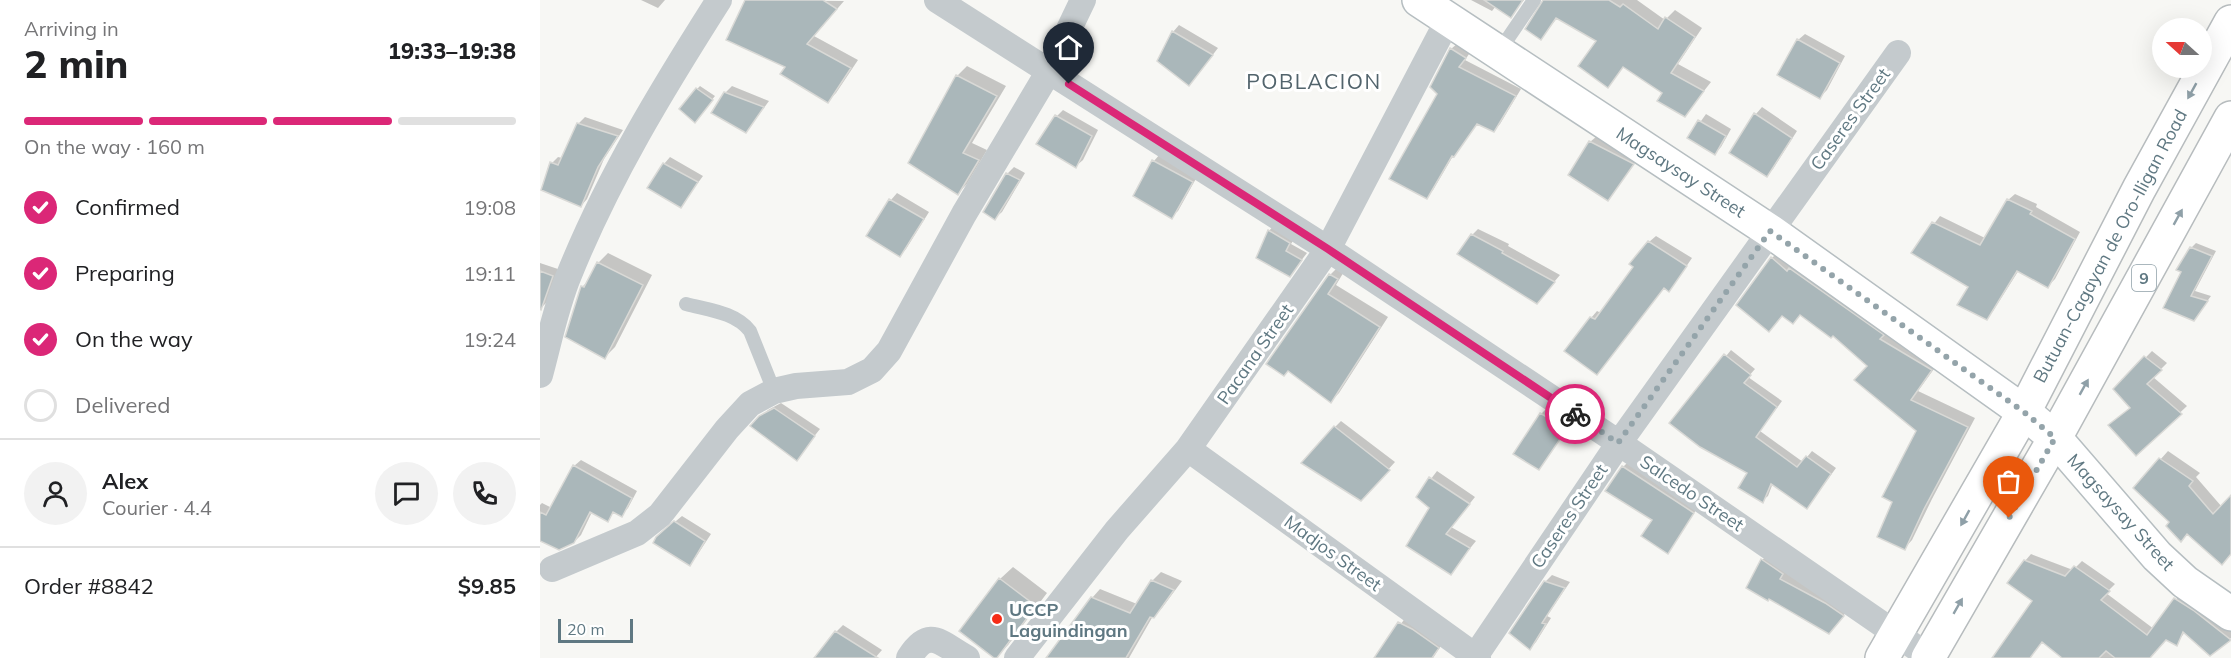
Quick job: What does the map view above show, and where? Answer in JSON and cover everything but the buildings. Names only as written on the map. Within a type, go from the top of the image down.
[{"type":"main road","name":"Magsaysay Street","points":[[1419,0],[1770,231],[2024,412],[2055,438],[2157,556],[2185,582],[2231,614]]},
{"type":"main road","name":"Butuan-Cagayan de Oro-Iligan Road","points":[[1889,645],[2024,412],[2139,189],[2231,22]]},
{"type":"main road","name":"9","points":[[1929,658],[2055,438],[2231,118]]},
{"type":"street","points":[[540,375],[568,277],[602,201],[666,83],[719,0]]},
{"type":"street","name":"Salcedo Street","points":[[937,0],[1328,249],[1618,443],[1889,645],[1929,658]]},
{"type":"street","points":[[552,569],[637,533],[660,514],[727,429],[750,404],[774,391],[796,386],[848,382],[872,370],[889,351],[964,214],[1049,71],[1083,0]]},
{"type":"street","name":"Pacana Street","points":[[1017,658],[1117,530],[1188,449],[1328,249],[1448,20]]},
{"type":"street","name":"Caseres Street","points":[[1476,657],[1618,443],[1898,53]]},
{"type":"street","name":"Madjos Street","points":[[1188,449],[1476,657]]},
{"type":"street","points":[[913,651],[926,639],[936,640],[967,658]]},
{"type":"lane","points":[[1498,53],[1534,0]]},
{"type":"lane","points":[[686,304],[734,317],[743,323],[750,331],[774,391]]},
{"type":"way so far","points":[[1575,414],[1618,443],[1770,231],[2024,412],[2055,438],[2009,518]]},
{"type":"place","name":"UCCP Laguindingan","points":[[997,619]]},
{"type":"district","name":"POBLACION","points":[[1314,81]]},
{"type":"route","points":[[1069,84],[1328,249],[1575,414]]}]
